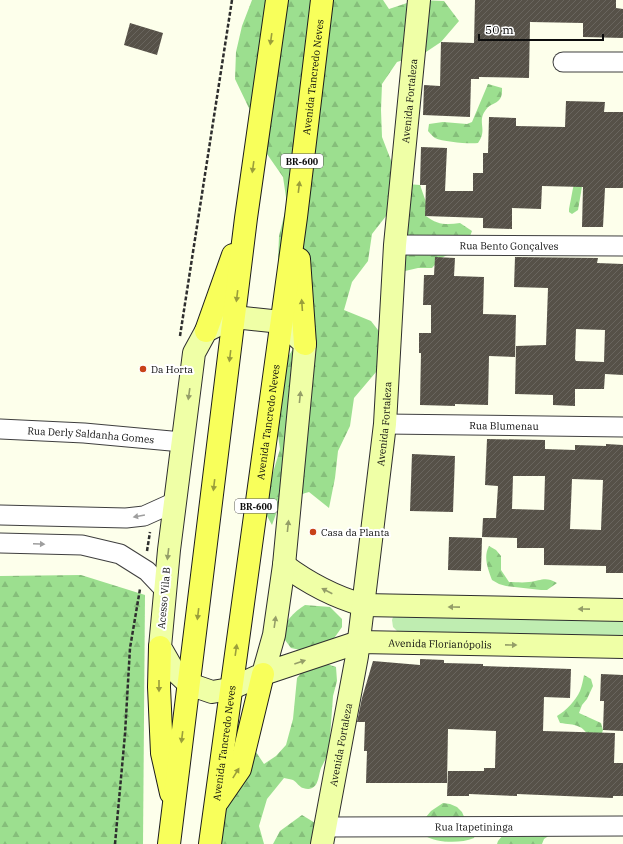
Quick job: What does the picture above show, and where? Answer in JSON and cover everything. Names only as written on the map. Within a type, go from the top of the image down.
[{"type":"main road","points":[[169,844],[246,218],[277,0]]},
{"type":"main road","name":"Avenida Tancredo Neves","points":[[210,844],[230,689],[296,217],[322,0]]},
{"type":"main road","points":[[296,217],[305,344]]},
{"type":"main road","points":[[206,331],[246,218]]},
{"type":"main road","points":[[160,647],[159,686],[162,753],[174,806]]},
{"type":"main road","points":[[215,806],[240,769],[263,674]]},
{"type":"street","name":"Avenida Fortaleza","points":[[323,836],[358,642],[385,424],[395,245],[418,0]]},
{"type":"street","points":[[563,62],[623,62]]},
{"type":"street","name":"Rua Bento Gonçalves","points":[[395,245],[623,246]]},
{"type":"street","points":[[206,331],[234,318],[281,322],[305,344],[284,565],[274,635],[263,674]]},
{"type":"street","name":"Acesso Vila B","points":[[160,647],[164,590],[194,353],[206,331]]},
{"type":"street","name":"Rua Blumenau","points":[[385,424],[623,427]]},
{"type":"street","name":"Rua Derly Saldanha Gomes","points":[[0,429],[84,433],[182,442]]},
{"type":"street","points":[[0,515],[126,518],[144,516],[175,502]]},
{"type":"street","points":[[0,543],[82,545],[120,554],[147,572],[164,590]]},
{"type":"street","points":[[284,565],[301,578],[345,600],[363,605],[623,610]]},
{"type":"street","name":"Avenida Florianópolis","points":[[189,684],[212,692],[230,689],[263,674],[358,642],[623,646]]},
{"type":"street","points":[[160,647],[172,668],[189,684]]},
{"type":"street","name":"Rua Itapetininga","points":[[323,836],[623,826]]},
{"type":"green space","points":[[252,0],[383,0],[389,9],[416,0],[444,1],[459,21],[441,42],[423,54],[397,62],[382,84],[382,137],[392,163],[395,191],[407,184],[420,185],[426,202],[426,216],[442,224],[460,223],[472,231],[467,244],[441,258],[432,268],[418,268],[405,271],[395,263],[393,207],[372,234],[368,261],[352,282],[344,310],[371,321],[385,339],[382,365],[354,398],[350,426],[338,451],[335,478],[329,508],[309,492],[281,500],[272,525],[258,500],[272,476],[280,449],[276,421],[282,367],[296,344],[280,291],[278,262],[279,236],[287,204],[283,177],[267,154],[258,127],[235,79],[236,52],[242,26]]},
{"type":"green space","points":[[488,84],[502,88],[502,94],[501,98],[488,108],[483,115],[482,134],[478,143],[444,141],[434,137],[428,131],[429,124],[443,122],[467,124],[472,122]]},
{"type":"green space","points":[[583,181],[578,210],[572,214],[569,212],[569,209],[574,183]]},
{"type":"green space","points":[[489,546],[496,550],[501,556],[501,570],[509,582],[526,582],[546,579],[557,583],[547,590],[499,584],[492,580],[488,567],[486,554]]},
{"type":"green space","points":[[81,575],[145,595],[143,844],[0,844],[0,576]]},
{"type":"green space","points":[[305,605],[330,607],[342,619],[342,627],[330,644],[305,651],[291,648],[282,636],[284,626],[297,611]]},
{"type":"green space","points":[[394,614],[623,618],[623,640],[398,632],[393,627],[392,620]]},
{"type":"green space","points":[[321,662],[336,667],[337,681],[333,696],[329,751],[321,768],[317,783],[312,788],[308,789],[302,787],[293,780],[284,778],[267,799],[259,826],[264,844],[219,844],[235,727],[245,718],[257,737],[256,752],[264,764],[276,756],[286,745],[293,719],[297,678],[307,666]]},
{"type":"green space","points":[[584,675],[591,679],[593,686],[579,713],[601,723],[603,730],[602,733],[590,739],[584,730],[578,726],[560,723],[557,716],[576,698],[581,689]]},
{"type":"green space","points":[[443,803],[457,807],[462,812],[465,819],[478,826],[474,838],[448,842],[435,840],[423,835],[421,823],[431,811]]},
{"type":"green space","points":[[302,815],[320,826],[320,844],[273,844],[280,831]]},
{"type":"green space","points":[[503,835],[550,835],[544,839],[542,844],[497,844]]},
{"type":"building","points":[[475,0],[616,0],[616,8],[623,9],[623,38],[583,37],[583,23],[530,22],[529,78],[479,77],[479,79],[471,79],[470,117],[423,115],[424,85],[440,86],[441,42],[474,43]]},
{"type":"building","points":[[130,23],[163,33],[157,55],[124,45]]},
{"type":"building","points":[[566,101],[605,102],[604,112],[623,112],[623,188],[605,188],[603,227],[582,227],[583,187],[542,186],[541,209],[512,208],[512,229],[483,228],[483,218],[425,216],[426,185],[420,185],[421,147],[447,148],[445,191],[473,191],[473,173],[483,173],[483,153],[488,153],[489,117],[516,118],[516,126],[565,127]]},
{"type":"building","points":[[435,257],[455,258],[454,276],[484,277],[483,314],[516,315],[515,357],[489,356],[488,405],[420,405],[421,353],[419,353],[419,333],[431,333],[431,305],[423,305],[424,275],[434,275]]},
{"type":"building","points":[[515,257],[598,258],[597,263],[623,264],[623,375],[605,374],[604,389],[575,389],[575,406],[553,405],[553,395],[515,394],[516,346],[546,345],[548,288],[514,287]],"holes":[[[576,329],[605,330],[604,362],[576,361]]]},
{"type":"building","points":[[487,439],[545,440],[545,449],[575,450],[575,445],[623,445],[623,573],[606,573],[606,566],[544,565],[544,548],[517,548],[517,538],[482,537],[483,518],[496,518],[498,486],[485,485]],"holes":[[[513,476],[545,476],[544,510],[512,509]],[[572,479],[603,480],[601,530],[570,529]]]},
{"type":"building","points":[[412,454],[455,456],[453,512],[410,511]]},
{"type":"building","points":[[449,537],[482,538],[481,571],[448,570]]},
{"type":"building","points":[[420,659],[444,660],[444,663],[483,664],[483,666],[571,669],[570,698],[544,697],[543,731],[615,733],[614,763],[623,763],[623,796],[613,796],[613,798],[517,794],[517,796],[469,794],[469,796],[447,796],[448,771],[484,771],[484,768],[495,768],[496,731],[448,729],[447,783],[366,783],[367,751],[364,751],[365,722],[357,722],[362,698],[373,661],[420,665]]},
{"type":"building","points":[[601,674],[623,675],[623,731],[603,730],[604,701],[600,701]]},
{"type":"place","name":"Da Horta","points":[[143,369]]},
{"type":"place","name":"Casa da Planta","points":[[313,532]]}]
